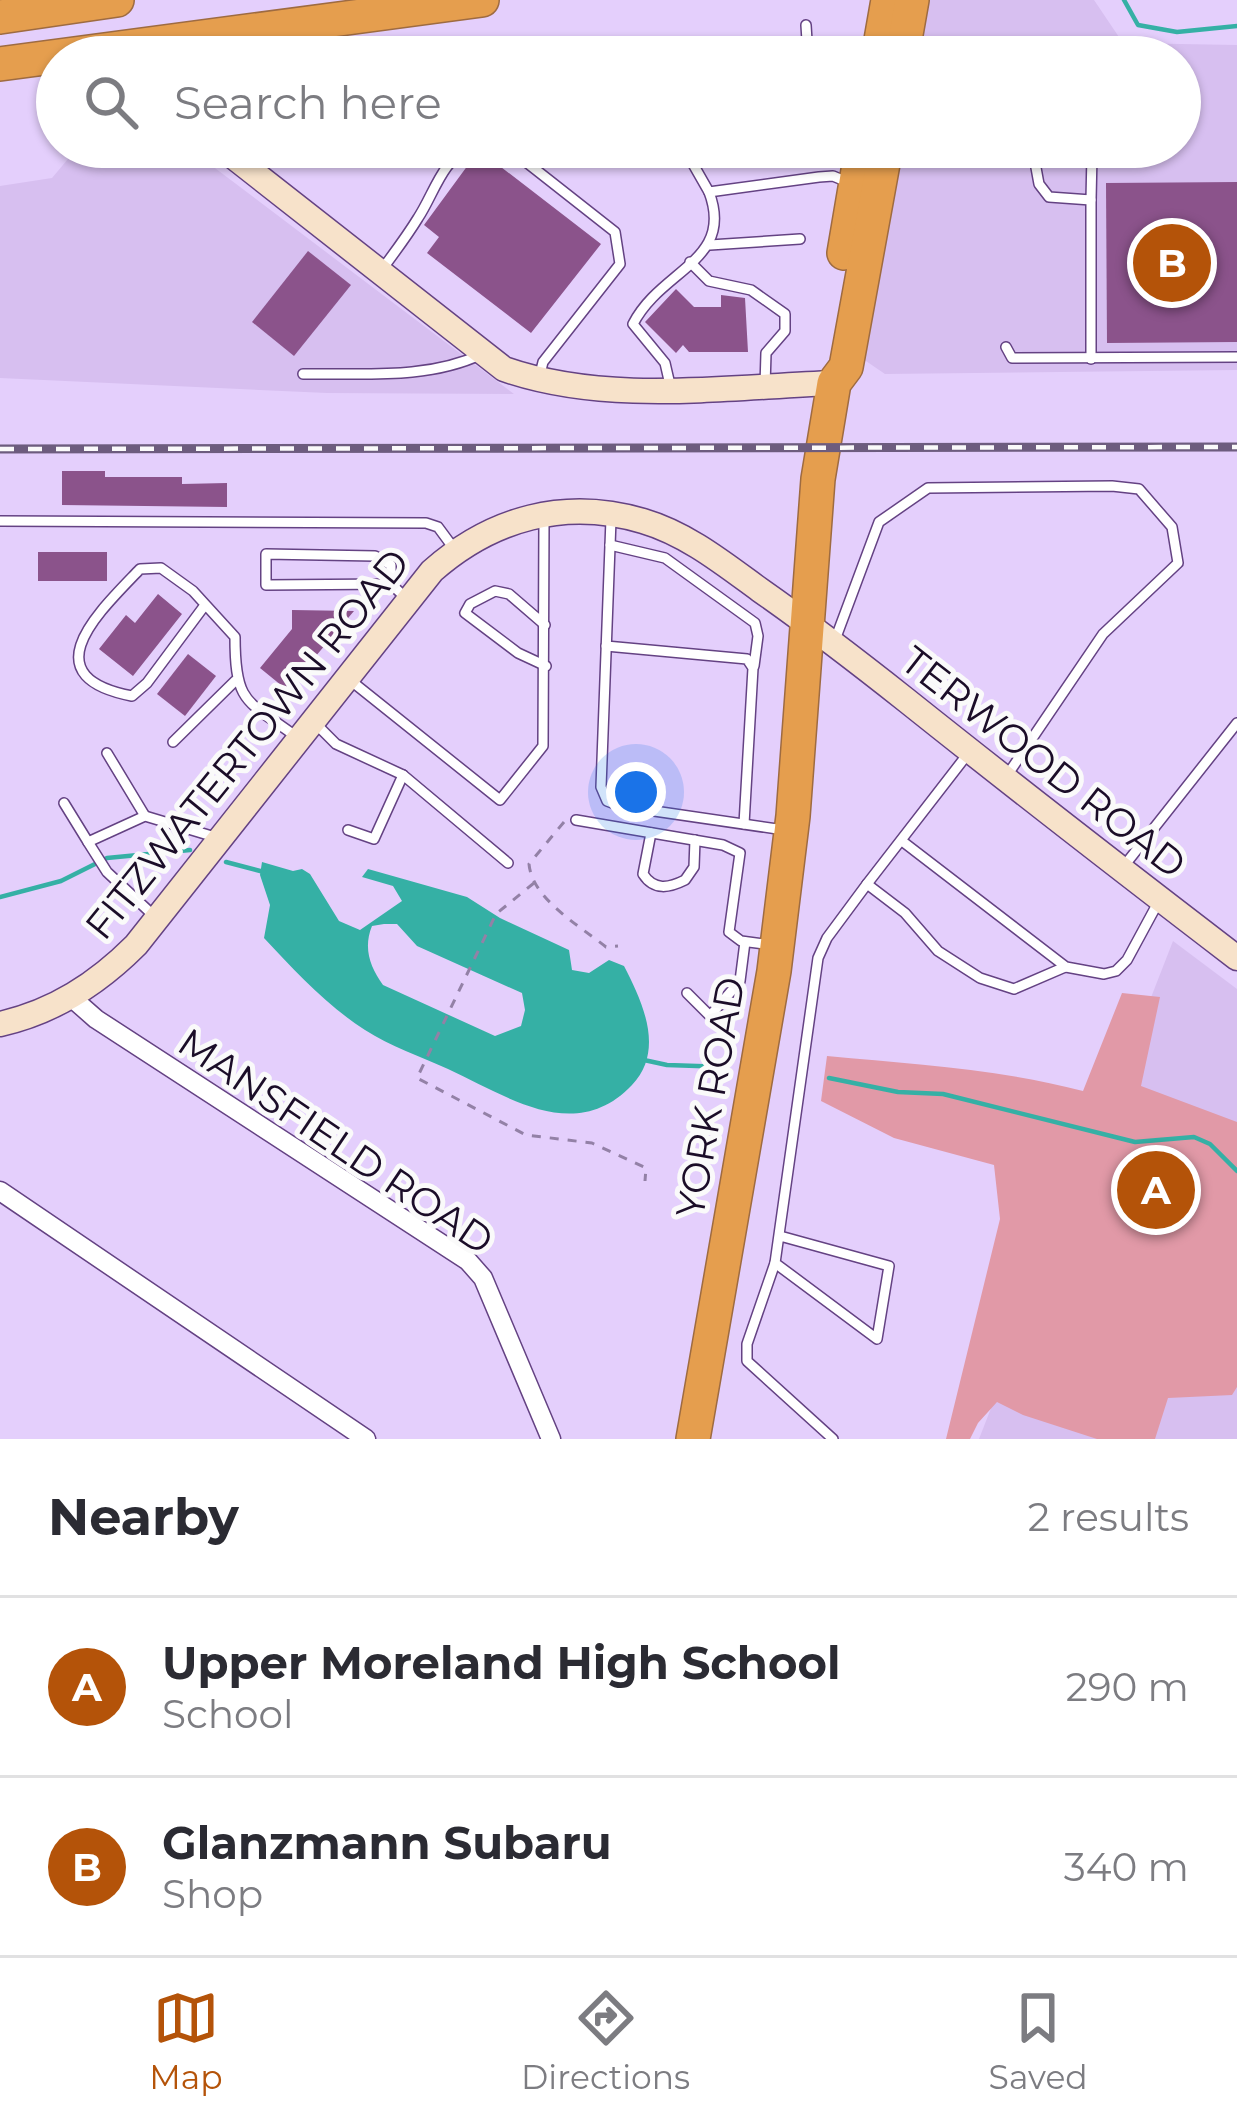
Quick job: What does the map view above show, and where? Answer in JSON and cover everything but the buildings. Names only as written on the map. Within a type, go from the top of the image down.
[{"type":"highway","points":[[0,6],[73,0]]},
{"type":"highway","points":[[0,17],[117,0]]},
{"type":"highway","points":[[211,36],[482,0]]},
{"type":"highway","points":[[882,36],[888,0]]},
{"type":"highway","points":[[906,36],[912,0]]},
{"type":"highway","points":[[0,64],[36,59]]},
{"type":"highway","points":[[858,168],[825,364],[833,383],[846,367],[882,168]]},
{"type":"highway","name":"YORK ROAD","points":[[693,1439],[761,944],[792,831],[818,479],[833,383]]},
{"type":"street","points":[[248,168],[504,369],[575,387],[833,383]]},
{"type":"street","name":"FITZWATERTOWN ROAD","points":[[0,1024],[49,1009],[115,966],[158,918],[346,677],[399,592],[491,530],[544,512],[578,509],[644,521],[705,550],[807,623]]},
{"type":"street","name":"TERWOOD ROAD","points":[[807,623],[1237,958]]},
{"type":"street","name":"MANSFIELD ROAD","points":[[71,997],[96,1019],[468,1261],[483,1278],[551,1439]]},
{"type":"street","points":[[0,1191],[366,1439]]},
{"type":"lane","points":[[806,25],[807,36]]},
{"type":"lane","points":[[380,273],[447,168]]},
{"type":"lane","points":[[534,168],[615,232],[620,264],[543,362],[538,381]]},
{"type":"lane","points":[[695,168],[717,219],[710,245]]},
{"type":"lane","points":[[1036,168],[1048,196],[1091,200]]},
{"type":"lane","points":[[1091,358],[1092,168]]},
{"type":"lane","points":[[709,192],[833,176],[855,184]]},
{"type":"lane","points":[[671,389],[665,363],[632,324],[647,302],[710,245],[800,238]]},
{"type":"lane","points":[[689,262],[710,281],[751,290],[785,314],[785,331],[766,353],[765,386]]},
{"type":"lane","points":[[1006,347],[1012,358],[1237,357]]},
{"type":"lane","points":[[303,374],[425,371],[455,366],[482,354]]},
{"type":"lane","points":[[834,644],[878,522],[928,488],[1139,489],[1172,527],[1178,563],[1103,634],[1005,779]]},
{"type":"lane","points":[[346,677],[500,800],[542,746],[547,626],[544,512]]},
{"type":"lane","points":[[611,514],[601,787],[607,801],[792,831]]},
{"type":"lane","points":[[0,521],[426,524],[438,527],[455,550]]},
{"type":"lane","points":[[610,545],[665,558],[754,622],[758,636],[744,824]]},
{"type":"lane","points":[[266,554],[376,556],[391,565],[399,592],[266,584],[266,554]]},
{"type":"lane","points":[[205,605],[132,696],[113,692],[80,668],[76,656],[81,640],[140,568],[161,568],[205,605],[235,637],[235,681],[246,699],[403,775],[508,863]]},
{"type":"lane","points":[[546,666],[518,653],[465,613],[470,604],[495,591],[509,594],[547,626]]},
{"type":"lane","points":[[606,646],[747,659],[753,668]]},
{"type":"lane","points":[[172,742],[235,681]]},
{"type":"lane","points":[[1120,870],[1237,723]]},
{"type":"lane","points":[[833,1439],[747,1361],[747,1344],[780,1237],[818,958],[866,884],[970,751]]},
{"type":"lane","points":[[107,753],[145,816],[220,838]]},
{"type":"lane","points":[[348,830],[374,838],[403,775]]},
{"type":"lane","points":[[64,803],[107,872],[158,918]]},
{"type":"lane","points":[[90,845],[145,816]]},
{"type":"lane","points":[[576,820],[723,845],[740,853],[729,932],[761,944],[740,981],[710,1016],[687,993]]},
{"type":"lane","points":[[651,832],[643,874],[659,887],[685,880],[694,867],[695,840]]},
{"type":"lane","points":[[902,841],[1066,967],[1104,974],[1116,971],[1127,960],[1160,899]]},
{"type":"lane","points":[[866,884],[905,913],[938,951],[980,979],[1014,989],[1066,967]]},
{"type":"lane","points":[[775,1263],[877,1339],[890,1265],[780,1237]]},
{"type":"path","points":[[576,820],[568,818],[542,844],[529,864],[533,883],[606,947],[618,946]]},
{"type":"path","points":[[533,883],[496,914],[417,1078],[526,1135],[592,1143],[627,1158],[646,1168],[645,1181]]},
{"type":"shaded area","points":[[920,0],[1094,0],[1118,36],[914,36]]},
{"type":"shaded area","points":[[1201,44],[1237,45],[1237,370],[885,374],[863,359],[894,168],[1201,168]]},
{"type":"shaded area","points":[[60,168],[215,168],[514,394],[327,393],[0,378],[0,186],[52,178]]},
{"type":"shaded area","points":[[262,862],[302,869],[310,874],[339,921],[360,930],[402,901],[393,886],[362,877],[368,869],[467,897],[569,950],[572,970],[589,973],[609,960],[624,966],[648,1026],[642,1071],[610,1103],[588,1112],[564,1113],[517,1102],[385,1041],[324,999],[264,938],[270,905],[260,875]],"holes":[[[397,924],[417,946],[522,993],[521,1026],[495,1036],[383,985],[369,957],[369,934],[372,926]]]},
{"type":"shaded area","points":[[1173,941],[1237,989],[1237,1439],[979,1439]]},
{"type":"shaded area","points":[[1122,993],[1160,997],[1141,1086],[1237,1122],[1237,1387],[1232,1395],[1168,1398],[1155,1439],[1097,1439],[997,1402],[970,1439],[946,1439],[1000,1219],[994,1165],[894,1138],[821,1101],[827,1056],[988,1072],[1083,1091]]},
{"type":"waterway","points":[[1124,0],[1138,25],[1177,32],[1237,26]]},
{"type":"waterway","points":[[0,897],[61,881],[107,858],[190,850]]},
{"type":"waterway","points":[[226,862],[264,872]]},
{"type":"waterway","points":[[644,1060],[727,1067]]},
{"type":"waterway","points":[[829,1078],[898,1092],[943,1094],[1135,1142],[1194,1137],[1210,1144],[1237,1171]]},
{"type":"railway","points":[[0,449],[1237,447]]},
{"type":"place","name":"Glanzmann Subaru","points":[[1172,263]]},
{"type":"place","name":"Upper Moreland High School","points":[[1156,1190]]}]
